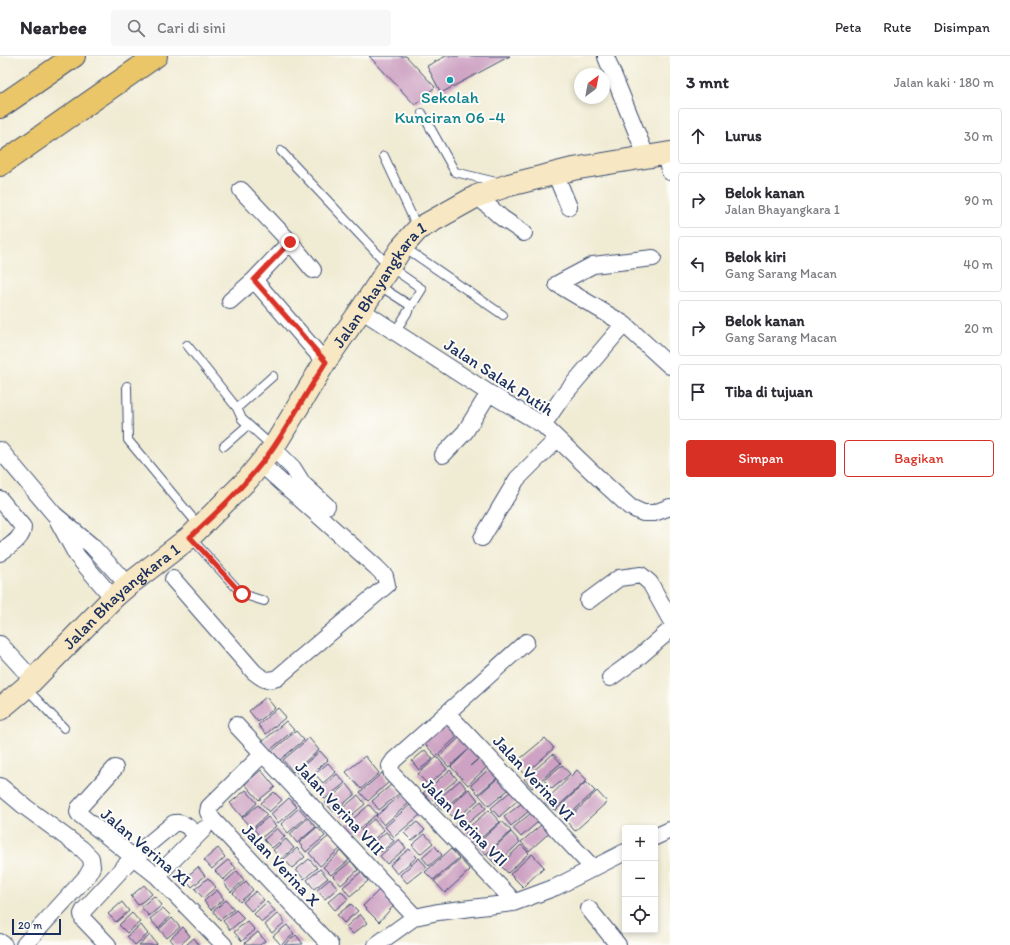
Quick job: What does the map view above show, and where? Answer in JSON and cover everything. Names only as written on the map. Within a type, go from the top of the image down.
[{"type":"highway","points":[[0,108],[74,56]]},
{"type":"highway","points":[[0,165],[156,56]]},
{"type":"street","points":[[606,57],[663,159]]},
{"type":"street","name":"Jalan Bhayangkara 1","points":[[0,709],[29,684],[120,591],[195,533],[248,479],[267,456],[389,266],[403,246],[418,229],[477,196],[509,185],[573,169],[663,159]]},
{"type":"street","points":[[555,173],[569,207]]},
{"type":"street","points":[[241,190],[290,242],[313,270]]},
{"type":"street","points":[[477,196],[502,218],[524,233]]},
{"type":"street","points":[[230,302],[254,280],[290,242]]},
{"type":"street","points":[[653,258],[593,265],[557,284],[624,324],[670,366]]},
{"type":"street","points":[[254,280],[326,362]]},
{"type":"street","name":"Jalan Salak Putih","points":[[361,310],[489,393],[543,425],[630,507],[643,513],[654,513],[670,507]]},
{"type":"street","points":[[543,425],[563,396],[624,324]]},
{"type":"street","points":[[443,455],[465,432],[489,393]]},
{"type":"street","points":[[482,538],[517,479],[557,439]]},
{"type":"street","points":[[0,450],[54,514],[92,546],[120,591]]},
{"type":"street","points":[[267,456],[293,468],[304,484],[327,506]]},
{"type":"street","points":[[173,579],[254,672],[269,681],[277,678],[387,585],[385,576],[376,566],[267,456]]},
{"type":"street","points":[[0,499],[23,527],[23,532],[20,538],[0,553]]},
{"type":"street","points":[[588,601],[619,578],[641,576],[650,584],[670,619]]},
{"type":"street","points":[[610,678],[639,657],[670,630]]},
{"type":"street","points":[[447,714],[526,642]]},
{"type":"street","points":[[0,644],[29,684]]},
{"type":"street","name":"Jalan Verina VII","points":[[447,714],[394,760],[390,766],[392,774],[509,896],[513,903]]},
{"type":"street","name":"Jalan Verina VI","points":[[447,714],[593,868]]},
{"type":"street","name":"Jalan Verina VIII","points":[[236,726],[415,917]]},
{"type":"street","points":[[157,876],[197,835],[210,815],[209,807],[263,754]]},
{"type":"street","name":"Jalan Verina XI","points":[[114,768],[79,808],[78,812],[80,816],[157,876],[224,945]]},
{"type":"street","points":[[0,786],[24,806],[82,849],[91,858],[92,867],[88,876],[24,945]]},
{"type":"street","name":"Jalan Verina X","points":[[210,815],[330,945]]},
{"type":"street","points":[[108,945],[83,919],[82,914],[84,910],[133,857],[174,823],[180,822],[197,835]]},
{"type":"street","points":[[658,836],[670,830]]},
{"type":"street","points":[[376,945],[415,917],[438,912],[513,903],[556,887],[622,854]]},
{"type":"street","points":[[589,909],[618,945]]},
{"type":"street","points":[[0,942],[4,945]]},
{"type":"lane","points":[[422,113],[455,172],[509,185]]},
{"type":"lane","points":[[281,151],[389,266],[422,289],[395,332]]},
{"type":"lane","points":[[384,156],[418,229]]},
{"type":"lane","points":[[403,246],[503,314]]},
{"type":"lane","points":[[377,285],[411,306]]},
{"type":"lane","points":[[187,345],[237,408],[242,419],[248,425],[267,456]]},
{"type":"lane","points":[[237,408],[273,376]]},
{"type":"lane","points":[[127,386],[128,440],[195,533],[242,594],[264,601]]},
{"type":"lane","points":[[224,446],[248,425]]},
{"type":"lane","points":[[29,684],[64,728]]},
{"type":"building","name":"Sekolah Kunciran 06 -4","points":[[369,56],[406,56],[435,87],[415,105]]},
{"type":"building","name":"Sekolah Kunciran 06 -4","points":[[446,56],[510,56],[441,93],[427,66]]},
{"type":"building","points":[[266,697],[275,708],[258,722],[249,711]]},
{"type":"building","points":[[278,708],[286,717],[266,734],[258,725]]},
{"type":"building","points":[[446,717],[461,733],[436,756],[421,740]]},
{"type":"building","points":[[286,721],[294,730],[270,750],[262,742]]},
{"type":"building","points":[[296,731],[304,740],[280,760],[272,751]]},
{"type":"building","points":[[461,736],[480,757],[470,766],[480,758],[488,766],[468,785],[451,767],[468,750],[449,767],[439,756]]},
{"type":"building","points":[[309,738],[319,750],[293,772],[283,760]]},
{"type":"building","points":[[545,738],[554,748],[525,774],[515,763]]},
{"type":"building","points":[[425,750],[433,759],[419,770],[412,761]]},
{"type":"building","points":[[320,751],[328,760],[304,781],[296,772]]},
{"type":"building","points":[[553,754],[561,763],[532,788],[524,779]]},
{"type":"building","points":[[365,756],[379,773],[361,789],[346,772]]},
{"type":"building","points":[[437,757],[447,769],[428,785],[418,774]]},
{"type":"building","points":[[328,763],[336,772],[323,783],[315,774]]},
{"type":"building","points":[[562,765],[570,774],[552,789],[544,780]]},
{"type":"building","points":[[489,769],[497,778],[478,794],[471,785]]},
{"type":"building","points":[[261,770],[275,787],[259,800],[245,784]]},
{"type":"building","points":[[450,770],[457,779],[431,801],[423,793]]},
{"type":"building","points":[[577,770],[587,780],[554,810],[545,801]]},
{"type":"building","points":[[382,773],[389,782],[368,801],[360,792]]},
{"type":"building","points":[[337,774],[345,783],[325,799],[317,791]]},
{"type":"building","points":[[498,778],[508,790],[489,806],[479,795]]},
{"type":"building","points":[[460,780],[467,789],[442,810],[435,802]]},
{"type":"building","points":[[586,782],[595,791],[565,819],[556,810]]},
{"type":"building","points":[[347,784],[355,794],[334,812],[325,803]]},
{"type":"building","points":[[392,784],[400,793],[379,810],[372,801]]},
{"type":"building","points":[[469,789],[478,800],[455,820],[446,809]]},
{"type":"building","points":[[246,790],[257,803],[242,817],[230,803]]},
{"type":"building","points":[[511,791],[518,800],[499,817],[491,808]]},
{"type":"building","points":[[597,791],[607,802],[575,831],[566,821]]},
{"type":"building","points":[[274,792],[282,800],[269,812],[261,803]]},
{"type":"building","points":[[402,794],[409,803],[384,825],[376,816]]},
{"type":"building","points":[[358,795],[365,804],[345,821],[337,813]]},
{"type":"building","points":[[289,798],[297,807],[278,823],[271,814]]},
{"type":"building","points":[[481,801],[486,808],[461,829],[456,823]]},
{"type":"building","points":[[522,803],[529,811],[511,826],[504,817]]},
{"type":"building","points":[[411,804],[420,815],[394,837],[385,827]]},
{"type":"building","points":[[258,805],[267,815],[252,829],[242,818]]},
{"type":"building","points":[[369,805],[377,814],[354,833],[346,825]]},
{"type":"building","points":[[299,808],[307,817],[288,833],[281,824]]},
{"type":"building","points":[[489,810],[500,822],[475,843],[464,831]]},
{"type":"building","points":[[531,813],[539,821],[521,837],[513,828]]},
{"type":"building","points":[[268,817],[276,826],[261,838],[254,829]]},
{"type":"building","points":[[308,818],[316,827],[297,843],[290,834]]},
{"type":"building","points":[[374,819],[384,830],[371,842],[361,830]]},
{"type":"building","points":[[502,821],[511,831],[486,854],[477,844]]},
{"type":"building","points":[[417,822],[425,830],[412,841],[404,833]]},
{"type":"building","points":[[541,825],[549,833],[529,851],[521,842]]},
{"type":"building","points":[[317,827],[325,836],[306,852],[299,843]]},
{"type":"building","points":[[277,828],[285,837],[272,848],[264,840]]},
{"type":"building","points":[[386,832],[394,841],[381,852],[373,843]]},
{"type":"building","points":[[511,832],[520,842],[496,865],[487,855]]},
{"type":"building","points":[[425,834],[433,843],[420,854],[412,845]]},
{"type":"building","points":[[329,836],[340,849],[320,866],[309,853]]},
{"type":"building","points":[[286,839],[294,848],[281,859],[273,850]]},
{"type":"building","points":[[399,839],[406,848],[387,864],[380,856]]},
{"type":"building","points":[[521,845],[529,853],[508,873],[500,865]]},
{"type":"building","points":[[435,846],[442,855],[429,866],[422,857]]},
{"type":"building","points":[[218,848],[225,857],[212,869],[204,860]]},
{"type":"building","points":[[297,848],[305,857],[292,868],[284,859]]},
{"type":"building","points":[[409,849],[417,857],[397,874],[390,865]]},
{"type":"building","points":[[451,849],[459,858],[433,880],[425,872]]},
{"type":"building","points":[[341,851],[349,860],[331,875],[323,867]]},
{"type":"building","points":[[532,854],[544,867],[523,887],[510,874]]},
{"type":"building","points":[[419,858],[427,867],[407,883],[400,875]]},
{"type":"building","points":[[309,859],[317,868],[304,879],[296,870]]},
{"type":"building","points":[[460,859],[470,870],[445,893],[434,881]]},
{"type":"building","points":[[228,860],[236,868],[223,880],[215,871]]},
{"type":"building","points":[[351,861],[358,870],[341,885],[333,876]]},
{"type":"building","points":[[198,867],[205,876],[192,887],[185,878]]},
{"type":"building","points":[[320,869],[328,878],[314,889],[307,880]]},
{"type":"building","points":[[237,871],[244,880],[231,892],[224,883]]},
{"type":"building","points":[[361,872],[368,881],[350,896],[343,887]]},
{"type":"building","points":[[208,878],[216,887],[203,898],[195,889]]},
{"type":"building","points":[[330,879],[338,888],[325,899],[317,890]]},
{"type":"building","points":[[246,881],[253,890],[240,902],[233,893]]},
{"type":"building","points":[[144,885],[152,894],[138,905],[131,896]]},
{"type":"building","points":[[383,886],[398,901],[379,922],[363,906]]},
{"type":"building","points":[[217,890],[224,899],[211,910],[204,901]]},
{"type":"building","points":[[256,891],[264,900],[251,911],[243,902]]},
{"type":"building","points":[[341,891],[348,899],[335,910],[328,902]]},
{"type":"building","points":[[154,896],[162,905],[149,916],[141,907]]},
{"type":"building","points":[[226,900],[234,909],[220,920],[213,911]]},
{"type":"building","points":[[122,902],[129,911],[116,922],[108,914]]},
{"type":"building","points":[[267,902],[275,911],[262,922],[254,914]]},
{"type":"building","points":[[351,904],[358,911],[344,923],[337,915]]},
{"type":"building","points":[[163,908],[171,916],[158,928],[150,919]]},
{"type":"building","points":[[236,910],[244,918],[230,930],[223,921]]},
{"type":"building","points":[[132,913],[140,922],[127,933],[119,925]]},
{"type":"building","points":[[278,913],[285,922],[272,933],[265,925]]},
{"type":"building","points":[[360,914],[367,923],[353,934],[346,927]]},
{"type":"building","points":[[172,918],[180,927],[167,938],[159,929]]},
{"type":"building","points":[[247,921],[255,930],[242,941],[234,932]]},
{"type":"building","points":[[141,925],[148,934],[135,945],[127,936]]},
{"type":"building","points":[[287,925],[294,934],[281,945],[273,936]]},
{"type":"building","points":[[183,927],[190,936],[180,945],[175,945],[170,939]]},
{"type":"building","points":[[258,932],[265,941],[260,945],[246,945],[245,943]]},
{"type":"building","points":[[150,935],[157,944],[156,945],[139,945]]},
{"type":"building","points":[[296,935],[303,944],[284,945]]},
{"type":"building","points":[[194,938],[199,945],[186,945]]},
{"type":"place","name":"Sekolah Kunciran 06 -4","points":[[450,80]]},
{"type":"route","points":[[242,594],[190,537],[261,464],[273,448],[326,362],[254,280],[290,242]]}]
